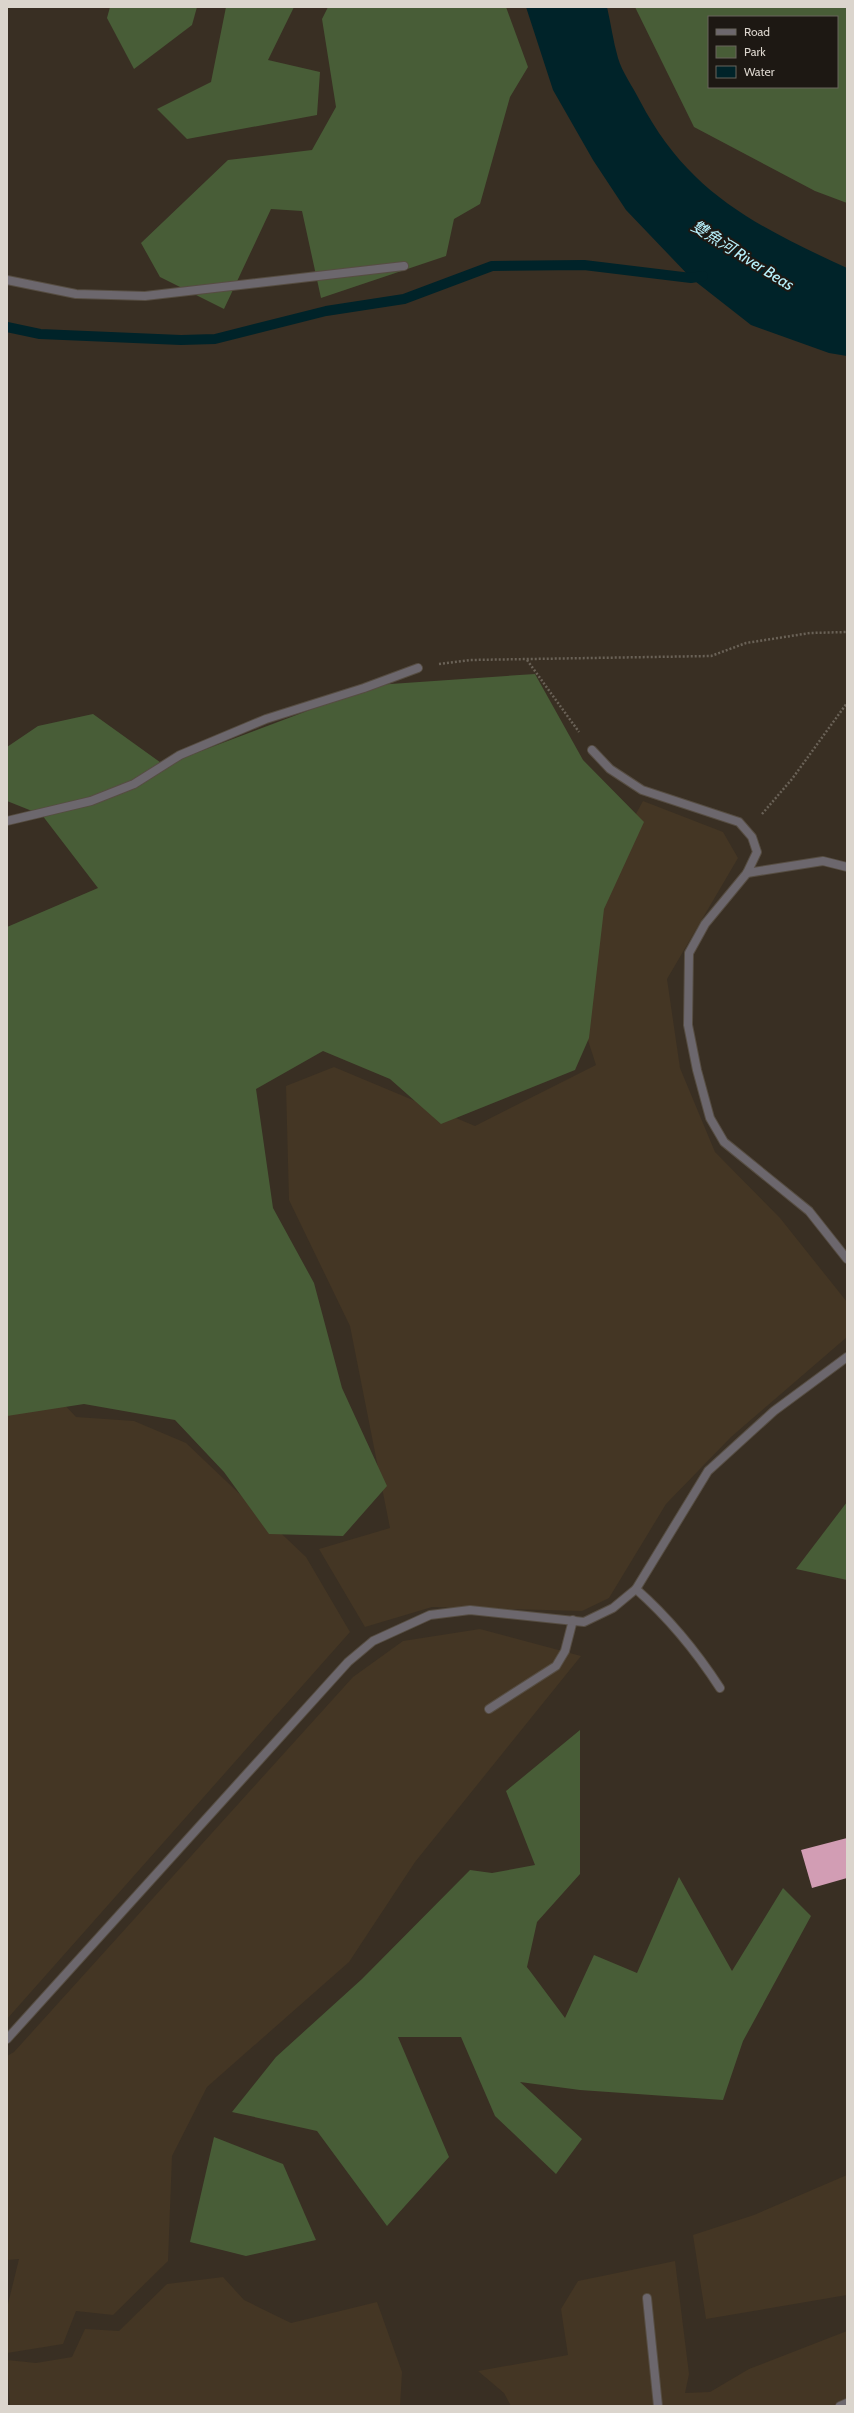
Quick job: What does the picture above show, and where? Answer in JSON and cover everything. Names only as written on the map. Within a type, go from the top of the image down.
[{"type":"street","points":[[7,280],[76,294],[145,296],[404,266]]},
{"type":"street","points":[[7,821],[91,801],[134,784],[180,755],[266,718],[364,688],[418,668]]},
{"type":"street","points":[[592,750],[610,769],[642,790],[739,822],[752,837],[757,852],[747,873],[705,924],[689,953],[688,1025],[697,1070],[710,1118],[724,1142],[809,1212],[847,1259]]},
{"type":"street","points":[[747,873],[823,861],[847,867]]},
{"type":"street","points":[[7,2039],[348,1662],[373,1642],[430,1616],[470,1610],[584,1622],[613,1608],[636,1589],[708,1470],[774,1411],[847,1357]]},
{"type":"street","points":[[636,1589],[663,1612],[697,1653],[720,1688]]},
{"type":"street","points":[[488,1709],[556,1666],[565,1651],[573,1620]]},
{"type":"street","points":[[647,2298],[658,2406]]},
{"type":"street","points":[[840,2406],[847,2403]]},
{"type":"path","points":[[418,668],[470,660],[711,656],[746,643],[810,633],[847,632]]},
{"type":"path","points":[[527,659],[592,750]]},
{"type":"path","points":[[747,832],[792,779],[847,703]]},
{"type":"shaded area","points":[[643,801],[723,832],[738,858],[667,979],[680,1068],[715,1152],[780,1218],[847,1302],[847,1337],[731,1437],[666,1504],[609,1598],[582,1611],[432,1607],[365,1627],[319,1549],[390,1528],[350,1326],[289,1200],[286,1086],[334,1067],[475,1126],[596,1065],[560,954]]},
{"type":"shaded area","points":[[27,1365],[76,1417],[134,1421],[186,1443],[306,1557],[350,1632],[7,2019],[7,1372]]},
{"type":"shaded area","points":[[480,1629],[581,1656],[415,1862],[349,1962],[207,2087],[172,2156],[168,2261],[113,2315],[76,2311],[63,2344],[7,2353],[7,2308],[19,2259],[7,2260],[7,2056],[14,2052],[353,1677],[403,1641]]},
{"type":"shaded area","points":[[847,2175],[847,2295],[706,2319],[693,2235],[754,2215]]},
{"type":"shaded area","points":[[675,2261],[689,2374],[685,2393],[710,2392],[749,2369],[847,2331],[847,2406],[511,2406],[504,2393],[478,2371],[568,2355],[561,2309],[578,2281]]},
{"type":"shaded area","points":[[223,2277],[244,2300],[291,2323],[377,2302],[402,2372],[400,2406],[10,2406],[7,2360],[36,2363],[72,2357],[85,2329],[119,2331],[167,2284]]},
{"type":"green space","points":[[110,7],[197,7],[192,25],[134,69],[107,18]]},
{"type":"green space","points":[[226,7],[294,7],[268,60],[320,72],[317,115],[187,139],[157,109],[211,82]]},
{"type":"green space","points":[[328,7],[506,7],[528,67],[510,97],[480,204],[454,219],[446,256],[321,298],[302,211],[271,209],[224,309],[160,277],[141,243],[228,160],[312,150],[336,107],[322,19]]},
{"type":"green space","points":[[635,7],[847,7],[847,203],[815,191],[694,127]]},
{"type":"green space","points":[[535,674],[583,760],[644,822],[604,909],[589,1038],[575,1070],[441,1124],[390,1079],[323,1051],[256,1089],[273,1208],[314,1283],[342,1388],[387,1486],[343,1536],[269,1534],[224,1472],[175,1420],[84,1404],[7,1416],[7,927],[98,888],[42,815],[7,801],[7,747],[38,726],[93,714],[164,765],[376,685]]},
{"type":"green space","points":[[847,1502],[847,1580],[796,1569]]},
{"type":"green space","points":[[580,1730],[580,1874],[537,1922],[527,1967],[565,2018],[594,1955],[637,1973],[679,1877],[732,1971],[783,1888],[811,1916],[743,2041],[723,2100],[580,2090],[520,2082],[582,2139],[556,2174],[495,2116],[461,2037],[398,2037],[449,2157],[387,2226],[317,2131],[232,2112],[276,2057],[362,1979],[470,1870],[492,1873],[535,1865],[506,1791]]},
{"type":"green space","points":[[214,2137],[283,2164],[316,2240],[246,2256],[190,2242]]},
{"type":"water","name":"雙魚河 River Beas","points":[[526,7],[607,7],[616,52],[622,69],[659,133],[680,160],[703,183],[727,203],[754,221],[814,253],[847,268],[847,356],[829,353],[751,325],[691,278],[626,210],[593,160],[553,90]]},
{"type":"building","points":[[847,1838],[847,1878],[812,1888],[801,1850]]},
{"type":"waterway","points":[[7,327],[40,334],[181,340],[215,339],[326,311],[404,299],[492,266],[584,265],[691,278],[703,276]]}]
